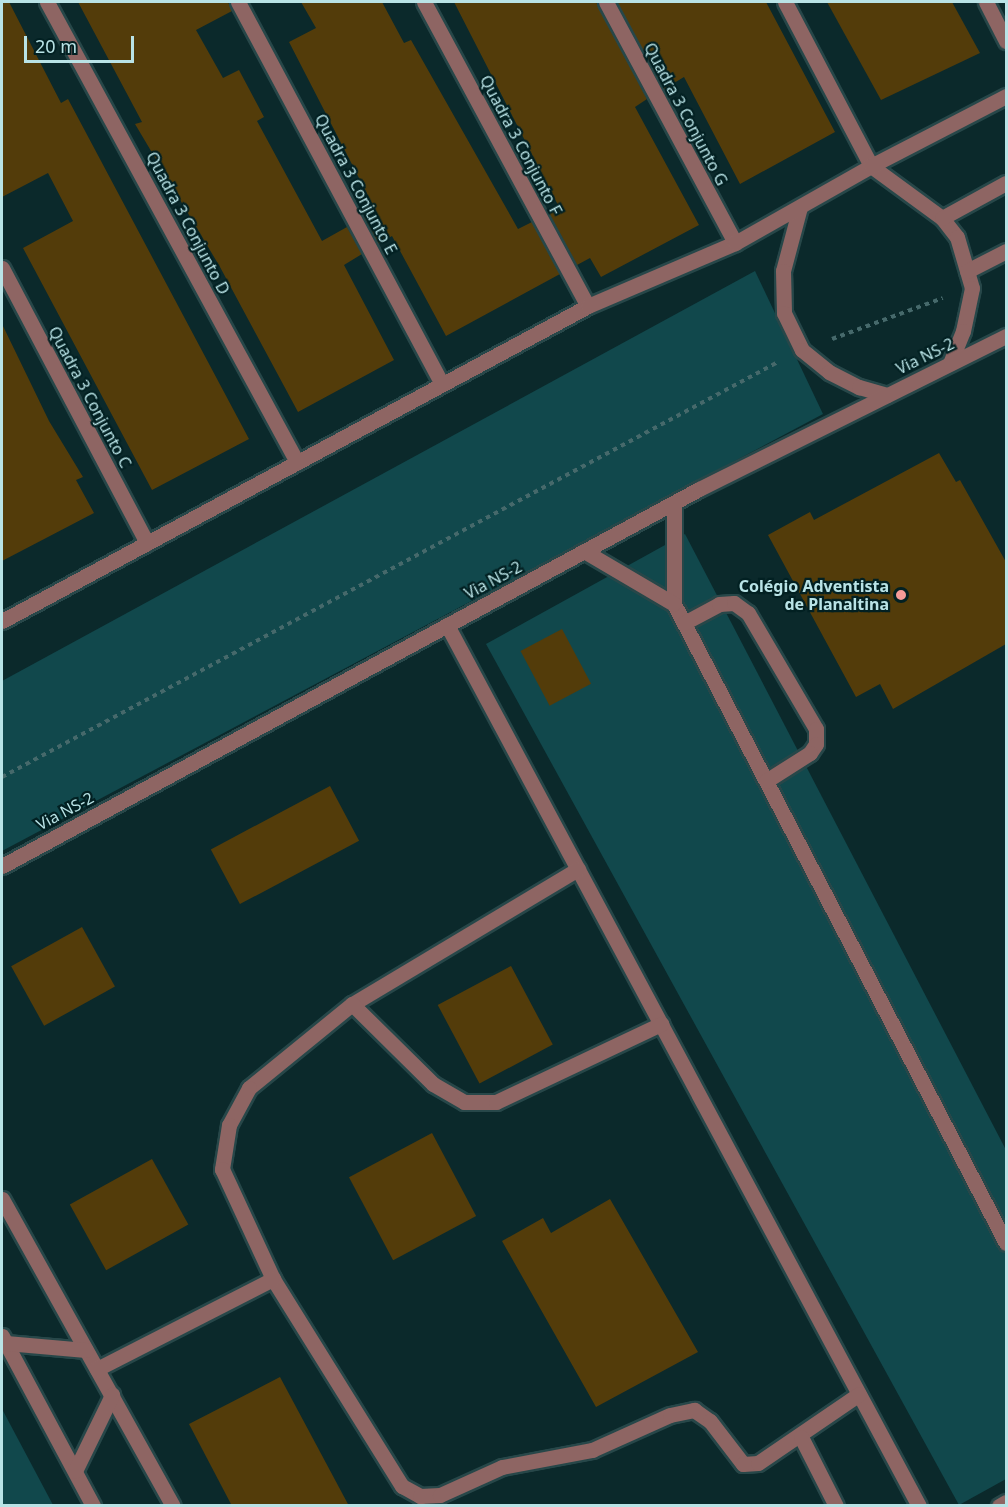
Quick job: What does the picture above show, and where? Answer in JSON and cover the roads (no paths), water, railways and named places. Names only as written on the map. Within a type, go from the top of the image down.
[{"type":"street","name":"Quadra 3 Conjunto D","points":[[47,2],[297,462]]},
{"type":"street","name":"Quadra 3 Conjunto E","points":[[238,2],[442,384]]},
{"type":"street","name":"Quadra 3 Conjunto F","points":[[424,2],[588,306]]},
{"type":"street","name":"Quadra 3 Conjunto G","points":[[606,2],[735,243]]},
{"type":"street","points":[[785,2],[871,166],[942,218],[957,237],[972,288],[963,331],[950,364]]},
{"type":"street","points":[[986,2],[1006,41]]},
{"type":"street","points":[[2,620],[588,306],[735,243],[871,166],[1006,96]]},
{"type":"street","points":[[942,218],[1006,183]]},
{"type":"street","points":[[800,207],[783,271],[784,313],[802,350],[829,372],[859,387],[887,395]]},
{"type":"street","points":[[968,272],[1006,251]]},
{"type":"street","name":"Quadra 3 Conjunto C","points":[[2,268],[147,543]]},
{"type":"street","name":"Via NS-2","points":[[2,866],[674,503],[1006,336]]},
{"type":"street","points":[[674,503],[671,555],[675,604],[1006,1243]]},
{"type":"street","points":[[584,551],[675,604]]},
{"type":"street","points":[[684,623],[719,604],[734,603],[748,613],[816,729],[816,744],[810,753],[766,781]]},
{"type":"street","points":[[447,625],[919,1506]]},
{"type":"street","points":[[578,869],[352,1004],[249,1088],[229,1125],[222,1169],[273,1279],[402,1486],[420,1496],[440,1495],[502,1467],[592,1450],[670,1415],[694,1410],[710,1421],[743,1464],[758,1463],[801,1437],[859,1394]]},
{"type":"street","points":[[352,1004],[433,1084],[464,1102],[496,1102],[661,1024]]},
{"type":"street","points":[[2,1199],[173,1506]]},
{"type":"street","points":[[97,1369],[273,1279]]},
{"type":"street","points":[[4,1339],[86,1350]]},
{"type":"street","points":[[4,1339],[93,1506]]},
{"type":"street","points":[[75,1471],[112,1395]]},
{"type":"street","points":[[801,1437],[836,1506]]},
{"type":"street","points":[[999,1506],[1006,1502]]},
{"type":"place","name":"Colégio Adventista de Planaltina","points":[[901,595]]}]
